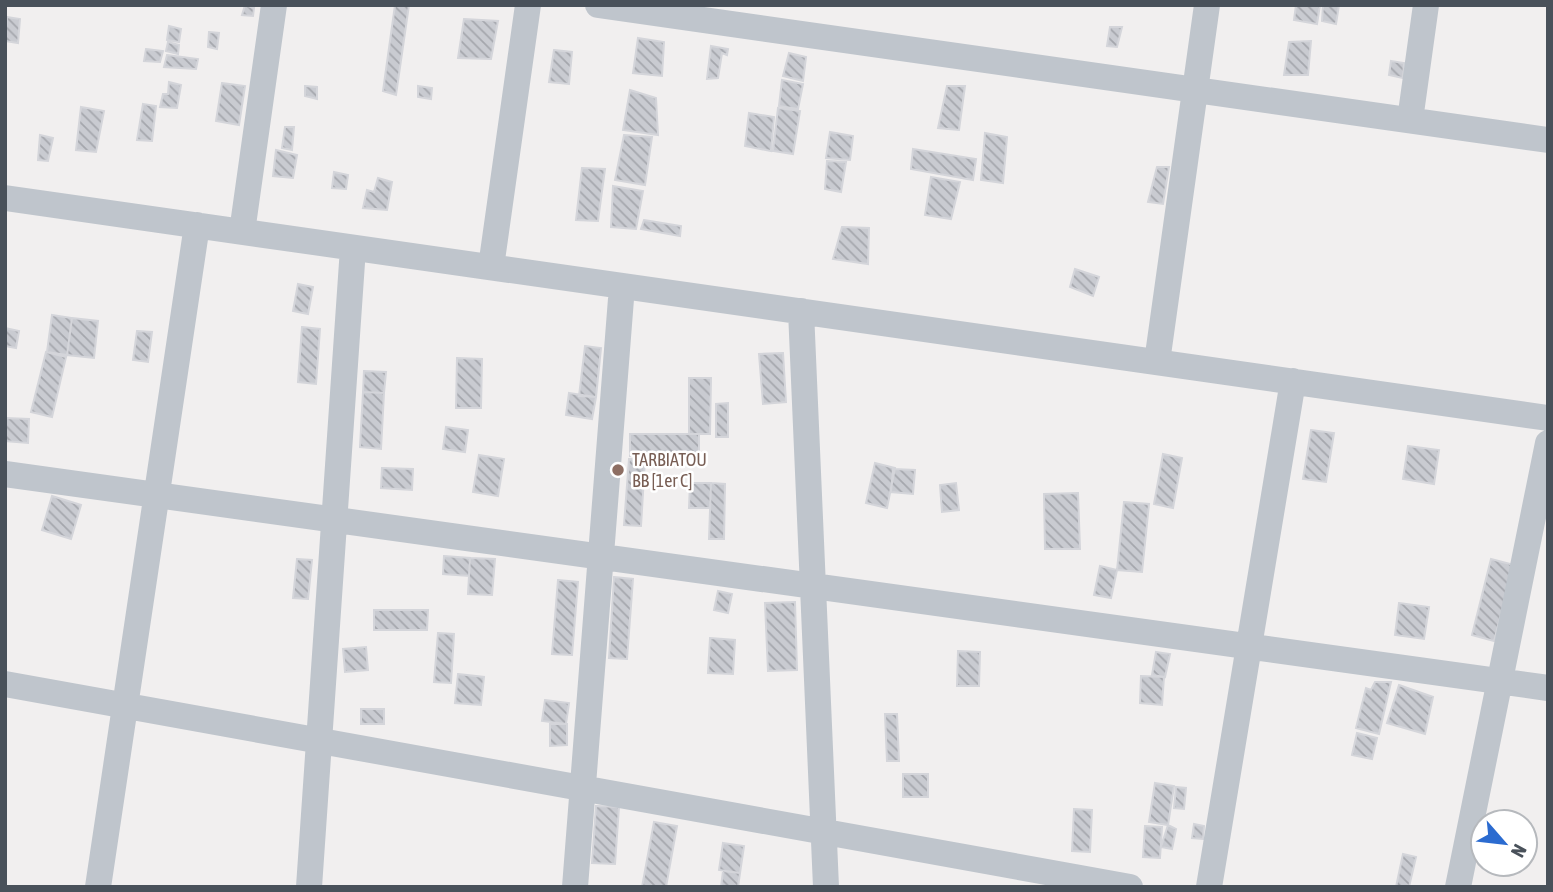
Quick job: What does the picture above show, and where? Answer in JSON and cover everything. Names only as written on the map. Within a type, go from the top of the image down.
[{"type":"street","points":[[242,232],[274,5]]},
{"type":"street","points":[[491,267],[528,5]]},
{"type":"street","points":[[598,5],[773,18],[1195,90],[1548,140]]},
{"type":"street","points":[[1157,362],[1207,5]]},
{"type":"street","points":[[1410,121],[1426,5]]},
{"type":"street","points":[[5,198],[1548,418]]},
{"type":"street","points":[[98,887],[197,225]]},
{"type":"street","points":[[309,887],[353,248]]},
{"type":"street","points":[[575,887],[622,286]]},
{"type":"street","points":[[801,311],[826,887]]},
{"type":"street","points":[[1209,887],[1293,381]]},
{"type":"street","points":[[1458,887],[1548,443]]},
{"type":"street","points":[[5,474],[1548,688]]},
{"type":"street","points":[[5,684],[1130,887]]},
{"type":"building","points":[[245,5],[254,8],[253,16],[242,15]]},
{"type":"building","points":[[395,5],[409,5],[396,95],[383,91]]},
{"type":"building","points":[[1296,5],[1320,5],[1317,24],[1294,20]]},
{"type":"building","points":[[1323,5],[1339,5],[1336,24],[1322,21]]},
{"type":"building","points":[[7,17],[20,19],[18,43],[5,41]]},
{"type":"building","points":[[464,19],[498,21],[491,59],[458,58]]},
{"type":"building","points":[[169,26],[181,29],[179,42],[167,40]]},
{"type":"building","points":[[1110,27],[1122,27],[1117,47],[1107,46]]},
{"type":"building","points":[[209,32],[219,33],[217,49],[208,47]]},
{"type":"building","points":[[638,38],[664,42],[662,76],[633,73]]},
{"type":"building","points":[[1311,41],[1308,75],[1284,75],[1289,42]]},
{"type":"building","points":[[168,42],[179,45],[178,54],[166,51]]},
{"type":"building","points":[[711,46],[728,49],[727,55],[722,53],[718,78],[707,79]]},
{"type":"building","points":[[146,49],[163,51],[160,62],[144,61]]},
{"type":"building","points":[[554,50],[572,52],[569,84],[549,82]]},
{"type":"building","points":[[789,53],[806,57],[803,81],[783,76]]},
{"type":"building","points":[[167,55],[198,59],[196,69],[164,67]]},
{"type":"building","points":[[1391,61],[1404,63],[1403,78],[1389,75]]},
{"type":"building","points":[[782,80],[803,84],[798,109],[779,106]]},
{"type":"building","points":[[169,82],[181,85],[177,108],[160,107],[163,94],[168,94]]},
{"type":"building","points":[[222,83],[245,86],[239,125],[216,121]]},
{"type":"building","points":[[305,86],[317,87],[317,99],[305,96]]},
{"type":"building","points":[[418,86],[432,88],[431,99],[418,97]]},
{"type":"building","points":[[947,86],[965,86],[959,130],[938,128]]},
{"type":"building","points":[[630,90],[656,98],[658,135],[623,130]]},
{"type":"building","points":[[143,104],[156,106],[152,141],[137,140]]},
{"type":"building","points":[[81,107],[104,111],[96,152],[76,150]]},
{"type":"building","points":[[778,108],[800,111],[793,154],[773,151]]},
{"type":"building","points":[[749,113],[774,117],[771,151],[745,146]]},
{"type":"building","points":[[285,127],[294,127],[292,150],[282,148]]},
{"type":"building","points":[[830,132],[853,136],[850,160],[826,158]]},
{"type":"building","points":[[985,133],[1007,137],[1003,183],[981,180]]},
{"type":"building","points":[[40,135],[53,138],[48,161],[38,160]]},
{"type":"building","points":[[624,135],[652,137],[645,185],[615,180]]},
{"type":"building","points":[[913,149],[976,159],[973,180],[911,169]]},
{"type":"building","points":[[276,150],[297,155],[293,178],[273,176]]},
{"type":"building","points":[[827,161],[846,162],[841,192],[825,189]]},
{"type":"building","points":[[1157,167],[1169,167],[1163,204],[1148,202]]},
{"type":"building","points":[[582,168],[605,169],[598,221],[576,220]]},
{"type":"building","points":[[334,172],[348,175],[346,189],[332,188]]},
{"type":"building","points":[[931,177],[960,182],[951,219],[925,215]]},
{"type":"building","points":[[378,178],[392,182],[387,210],[363,208],[367,190],[374,192]]},
{"type":"building","points":[[613,186],[643,191],[636,229],[611,227]]},
{"type":"building","points":[[644,220],[681,226],[680,236],[641,229]]},
{"type":"building","points":[[842,227],[869,228],[868,264],[833,259]]},
{"type":"building","points":[[1075,269],[1099,277],[1093,296],[1070,287]]},
{"type":"building","points":[[298,284],[313,287],[308,314],[293,311]]},
{"type":"building","points":[[52,315],[72,318],[67,355],[47,352]]},
{"type":"building","points":[[72,318],[98,321],[94,358],[67,355]]},
{"type":"building","points":[[302,327],[320,329],[316,384],[298,382]]},
{"type":"building","points":[[5,328],[19,331],[16,348],[5,346]]},
{"type":"building","points":[[137,331],[152,332],[148,362],[133,360]]},
{"type":"building","points":[[585,346],[601,348],[596,397],[579,396]]},
{"type":"building","points":[[46,352],[66,357],[52,417],[31,412]]},
{"type":"building","points":[[783,353],[786,402],[763,404],[759,354]]},
{"type":"building","points":[[457,358],[482,359],[481,408],[456,408]]},
{"type":"building","points":[[364,371],[386,372],[384,393],[363,392]]},
{"type":"building","points":[[689,378],[711,378],[710,434],[689,434]]},
{"type":"building","points":[[363,392],[384,393],[381,449],[360,447]]},
{"type":"building","points":[[569,393],[596,397],[592,419],[566,415]]},
{"type":"building","points":[[728,403],[728,437],[716,437],[716,404]]},
{"type":"building","points":[[5,418],[29,419],[28,443],[5,441]]},
{"type":"building","points":[[446,427],[468,430],[465,452],[443,449]]},
{"type":"building","points":[[1311,430],[1334,433],[1326,482],[1303,479]]},
{"type":"building","points":[[630,434],[699,434],[699,457],[630,456]]},
{"type":"building","points":[[1408,446],[1439,450],[1434,484],[1403,479]]},
{"type":"building","points":[[1163,454],[1182,458],[1173,508],[1154,504]]},
{"type":"building","points":[[479,455],[504,459],[498,496],[473,492]]},
{"type":"building","points":[[629,459],[645,460],[641,526],[624,525]]},
{"type":"building","points":[[875,463],[895,468],[887,508],[866,503]]},
{"type":"building","points":[[382,468],[413,469],[412,490],[381,488]]},
{"type":"building","points":[[893,469],[915,470],[913,494],[891,492]]},
{"type":"building","points":[[690,483],[711,483],[710,508],[689,508]]},
{"type":"building","points":[[711,483],[725,484],[724,539],[709,539]]},
{"type":"building","points":[[956,483],[959,510],[942,512],[940,485]]},
{"type":"building","points":[[1078,493],[1080,549],[1045,549],[1044,494]]},
{"type":"building","points":[[52,496],[81,505],[71,539],[42,530]]},
{"type":"building","points":[[1124,502],[1149,504],[1142,572],[1117,570]]},
{"type":"building","points":[[444,556],[470,558],[469,576],[443,574]]},
{"type":"building","points":[[470,558],[495,559],[492,595],[468,594]]},
{"type":"building","points":[[297,559],[312,560],[308,599],[293,598]]},
{"type":"building","points":[[1491,559],[1514,565],[1494,641],[1472,635]]},
{"type":"building","points":[[1100,566],[1117,570],[1111,598],[1094,595]]},
{"type":"building","points":[[614,577],[633,579],[627,659],[609,658]]},
{"type":"building","points":[[558,580],[578,582],[572,655],[552,654]]},
{"type":"building","points":[[718,591],[732,594],[728,613],[714,610]]},
{"type":"building","points":[[795,602],[797,670],[768,671],[765,603]]},
{"type":"building","points":[[1399,603],[1429,607],[1424,639],[1395,635]]},
{"type":"building","points":[[374,610],[428,610],[427,630],[374,630]]},
{"type":"building","points":[[438,633],[454,634],[451,683],[434,682]]},
{"type":"building","points":[[710,638],[735,640],[733,674],[708,673]]},
{"type":"building","points":[[366,647],[368,670],[345,672],[343,649]]},
{"type":"building","points":[[958,651],[980,652],[979,686],[957,686]]},
{"type":"building","points":[[1156,652],[1170,654],[1165,677],[1152,675]]},
{"type":"building","points":[[458,674],[484,677],[481,705],[455,703]]},
{"type":"building","points":[[1141,676],[1164,677],[1162,705],[1140,703]]},
{"type":"building","points":[[1375,682],[1391,682],[1379,734],[1356,728],[1366,688],[1371,690]]},
{"type":"building","points":[[1399,685],[1433,697],[1425,734],[1387,723]]},
{"type":"building","points":[[545,700],[569,703],[566,724],[542,721]]},
{"type":"building","points":[[361,709],[384,709],[384,724],[361,724]]},
{"type":"building","points":[[885,714],[897,714],[899,761],[887,761]]},
{"type":"building","points":[[550,724],[567,724],[567,745],[550,746]]},
{"type":"building","points":[[1357,733],[1377,738],[1372,759],[1352,755]]},
{"type":"building","points":[[903,774],[928,774],[928,797],[903,797]]},
{"type":"building","points":[[1155,783],[1174,786],[1168,825],[1149,822]]},
{"type":"building","points":[[1176,787],[1186,788],[1184,809],[1174,808]]},
{"type":"building","points":[[596,806],[619,807],[615,864],[592,863]]},
{"type":"building","points":[[1074,809],[1092,810],[1090,852],[1072,851]]},
{"type":"building","points":[[654,822],[677,826],[666,887],[642,887]]},
{"type":"building","points":[[1194,824],[1204,826],[1203,839],[1192,838]]},
{"type":"building","points":[[1168,825],[1176,829],[1172,849],[1161,847]]},
{"type":"building","points":[[1145,826],[1162,827],[1160,858],[1143,857]]},
{"type":"building","points":[[723,843],[744,846],[740,873],[719,870]]},
{"type":"building","points":[[1403,854],[1416,857],[1409,887],[1396,887]]},
{"type":"building","points":[[723,871],[740,873],[738,887],[721,887]]},
{"type":"place","name":"TARBIATOU BB [1er C]","points":[[618,470]]}]
